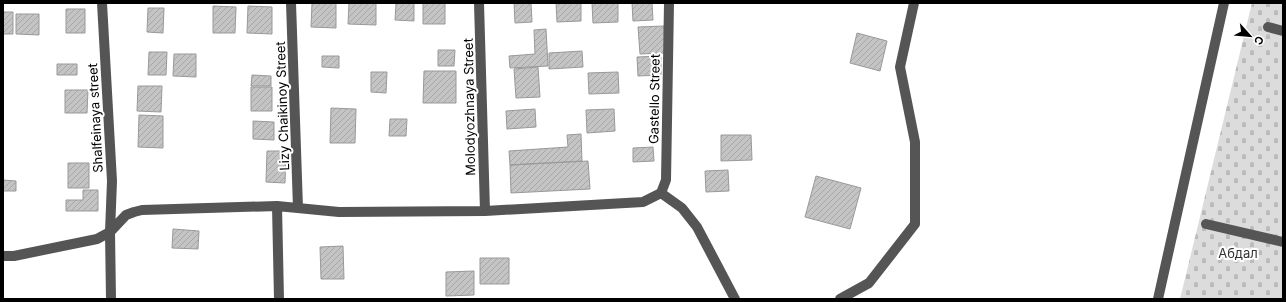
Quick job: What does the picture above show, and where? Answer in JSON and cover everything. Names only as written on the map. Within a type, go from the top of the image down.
[{"type":"street","name":"Shalfeinaya street","points":[[102,3],[112,182],[110,232],[111,299]]},
{"type":"street","name":"Lizy Chaikinoy Street","points":[[291,3],[298,208]]},
{"type":"street","name":"Molodyozhnaya Street","points":[[479,3],[485,211]]},
{"type":"street","name":"Gastello Street","points":[[660,193],[666,180],[669,3]]},
{"type":"street","points":[[840,299],[869,283],[916,224],[915,142],[900,67],[914,3]]},
{"type":"street","points":[[1158,299],[1224,3]]},
{"type":"street","points":[[1268,27],[1283,31]]},
{"type":"street","points":[[3,256],[14,256],[97,239],[110,232],[126,215],[134,212],[277,206],[339,212],[485,211],[643,202],[660,193],[682,208],[697,227],[735,299]]},
{"type":"street","points":[[277,206],[279,299]]},
{"type":"street","points":[[1206,224],[1283,242]]},
{"type":"green space","name":"Абдал","points":[[1252,3],[1283,3],[1283,299],[1180,299]]},
{"type":"building","points":[[312,3],[336,3],[336,28],[311,27]]},
{"type":"building","points":[[349,3],[376,3],[376,25],[348,24]]},
{"type":"building","points":[[396,3],[414,3],[414,21],[395,20]]},
{"type":"building","points":[[423,3],[445,3],[445,24],[423,24]]},
{"type":"building","points":[[514,3],[531,3],[532,22],[515,23]]},
{"type":"building","points":[[556,3],[581,3],[581,21],[557,22]]},
{"type":"building","points":[[592,3],[618,3],[618,22],[593,23]]},
{"type":"building","points":[[632,3],[652,3],[653,20],[633,21]]},
{"type":"building","points":[[213,6],[236,7],[235,33],[213,33]]},
{"type":"building","points":[[248,6],[272,7],[272,34],[247,33]]},
{"type":"building","points":[[148,8],[164,8],[163,33],[147,32]]},
{"type":"building","points":[[66,9],[85,9],[85,33],[66,33]]},
{"type":"building","points":[[3,12],[13,12],[13,34],[3,34]]},
{"type":"building","points":[[16,14],[39,14],[39,35],[16,34]]},
{"type":"building","points":[[664,26],[665,53],[640,54],[638,27]]},
{"type":"building","points":[[546,29],[548,66],[510,68],[509,56],[535,54],[534,30]]},
{"type":"building","points":[[857,33],[887,41],[880,71],[850,63]]},
{"type":"building","points":[[438,50],[455,50],[454,66],[438,66]]},
{"type":"building","points":[[582,51],[583,67],[549,69],[549,53]]},
{"type":"building","points":[[149,52],[167,52],[166,75],[148,75]]},
{"type":"building","points":[[174,54],[196,54],[196,77],[173,76]]},
{"type":"building","points":[[322,56],[339,56],[339,68],[322,67]]},
{"type":"building","points":[[661,56],[661,75],[638,76],[637,57]]},
{"type":"building","points":[[57,64],[77,64],[77,75],[57,75]]},
{"type":"building","points":[[538,67],[540,97],[516,98],[514,69]]},
{"type":"building","points":[[424,71],[456,71],[456,103],[423,103]]},
{"type":"building","points":[[371,72],[387,72],[386,93],[371,92]]},
{"type":"building","points":[[618,72],[619,93],[589,94],[588,73]]},
{"type":"building","points":[[252,75],[271,76],[271,86],[251,86]]},
{"type":"building","points":[[138,86],[162,86],[161,112],[137,111]]},
{"type":"building","points":[[251,87],[272,87],[272,111],[251,111]]},
{"type":"building","points":[[65,90],[88,90],[87,113],[65,113]]},
{"type":"building","points":[[331,108],[356,109],[355,143],[330,143]]},
{"type":"building","points":[[535,109],[536,127],[507,129],[506,111]]},
{"type":"building","points":[[614,109],[615,131],[587,133],[586,110]]},
{"type":"building","points":[[139,115],[163,116],[163,148],[138,147]]},
{"type":"building","points":[[390,119],[407,119],[406,136],[389,136]]},
{"type":"building","points":[[253,121],[274,122],[274,140],[253,139]]},
{"type":"building","points":[[581,134],[582,161],[510,165],[509,151],[568,147],[567,135]]},
{"type":"building","points":[[721,135],[751,135],[752,160],[721,161]]},
{"type":"building","points":[[653,147],[654,161],[633,162],[633,148]]},
{"type":"building","points":[[267,151],[286,151],[285,183],[266,182]]},
{"type":"building","points":[[588,161],[590,189],[511,193],[510,165]]},
{"type":"building","points":[[68,163],[89,163],[89,188],[68,188]]},
{"type":"building","points":[[728,170],[729,191],[706,192],[705,171]]},
{"type":"building","points":[[816,176],[861,188],[850,229],[805,217]]},
{"type":"building","points":[[3,180],[16,181],[16,191],[3,191]]},
{"type":"building","points":[[83,190],[98,190],[98,211],[66,211],[66,200],[83,200]]},
{"type":"building","points":[[173,229],[199,231],[198,249],[172,248]]},
{"type":"building","points":[[343,246],[344,279],[321,279],[320,247]]},
{"type":"building","points":[[480,258],[509,258],[509,284],[480,284]]},
{"type":"building","points":[[474,271],[474,295],[446,296],[446,272]]}]
